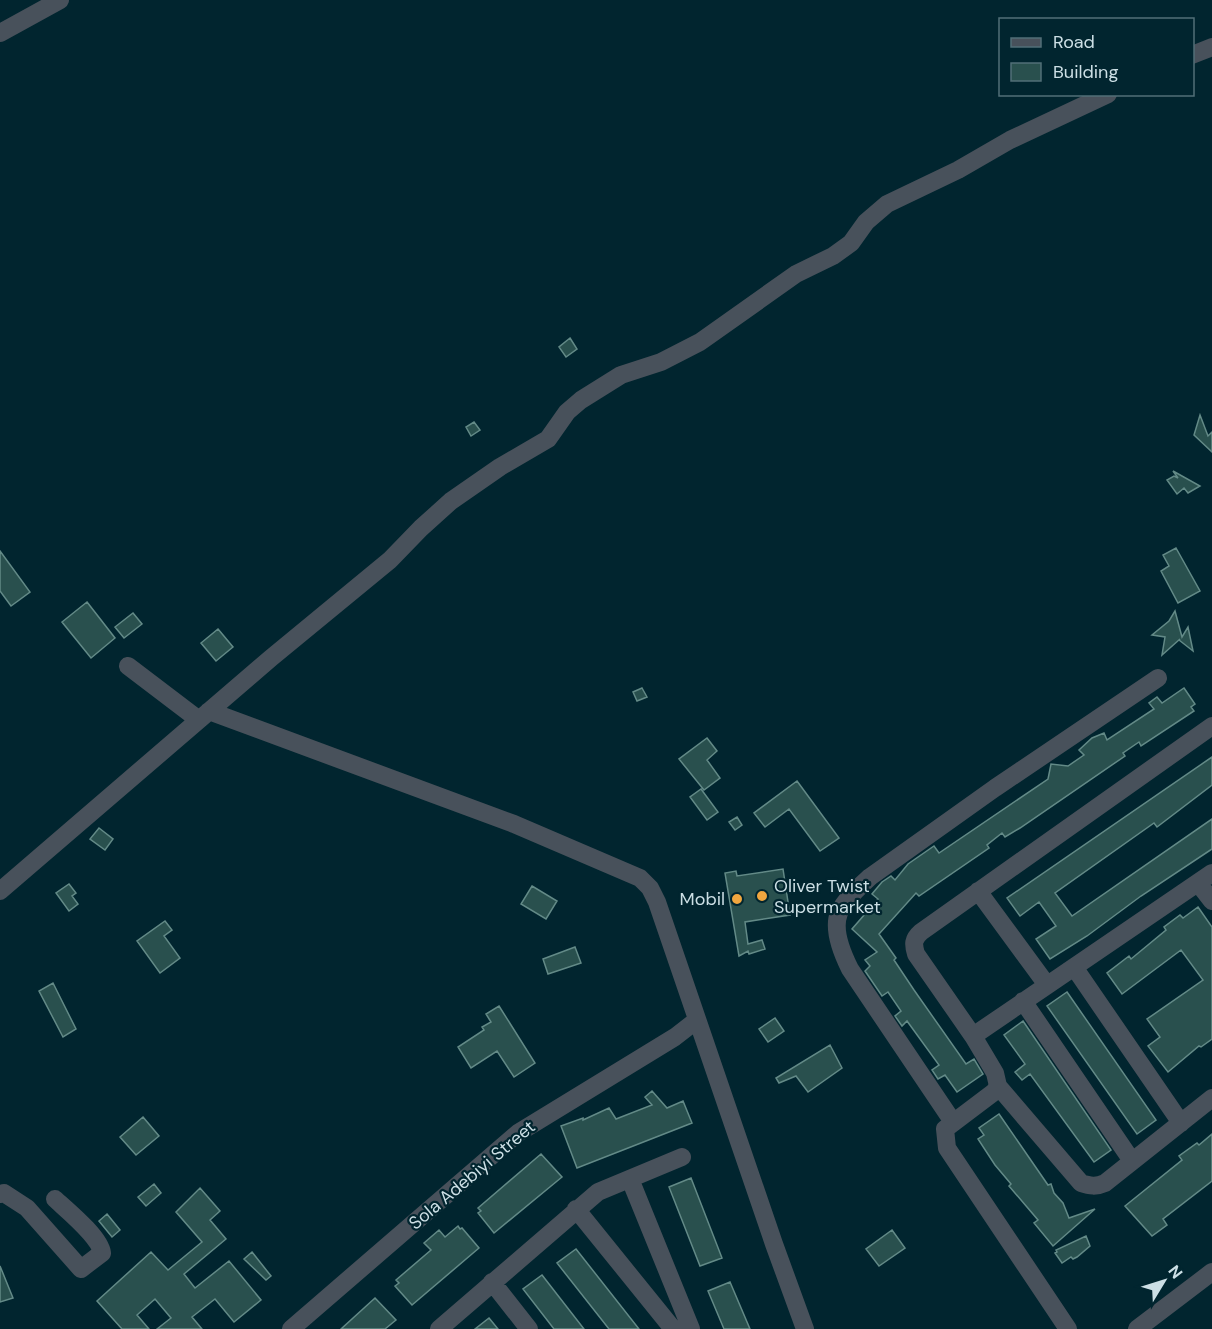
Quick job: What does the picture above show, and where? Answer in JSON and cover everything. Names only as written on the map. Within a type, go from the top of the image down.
[{"type":"street","points":[[0,33],[60,0]]},
{"type":"street","points":[[1194,54],[1212,47]]},
{"type":"street","points":[[0,891],[204,715],[390,560],[451,501],[500,467],[548,439],[567,412],[581,400],[621,375],[661,362],[700,342],[796,274],[833,256],[851,243],[866,222],[887,204],[958,170],[1010,140],[1104,96]]},
{"type":"street","points":[[128,666],[204,715],[514,825],[640,878],[650,888],[657,902],[805,1329]]},
{"type":"street","points":[[953,1122],[850,969],[838,936],[838,914],[857,889],[870,877],[995,788],[1158,678]]},
{"type":"street","points":[[1212,726],[921,932],[915,938],[913,945],[916,954],[973,1036],[995,1073],[998,1086],[1081,1183],[1098,1186],[1212,1098]]},
{"type":"street","points":[[973,1036],[1205,878],[1212,901]]},
{"type":"street","points":[[978,891],[1047,985]]},
{"type":"street","points":[[1074,967],[1181,1123]]},
{"type":"street","points":[[1023,1002],[1132,1161]]},
{"type":"street","name":"Sola Adebiyi Street","points":[[291,1329],[518,1133],[675,1037],[697,1020]]},
{"type":"street","points":[[998,1086],[994,1092],[945,1129],[947,1148],[1068,1329]]},
{"type":"street","points":[[439,1329],[598,1192],[682,1157]]},
{"type":"street","points":[[630,1179],[691,1329]]},
{"type":"street","points":[[0,1194],[4,1193],[27,1208],[81,1269],[102,1253],[102,1248],[56,1199]]},
{"type":"street","points":[[576,1209],[673,1329]]},
{"type":"street","points":[[1137,1329],[1212,1272]]},
{"type":"street","points":[[492,1282],[529,1329]]},
{"type":"building","points":[[570,338],[577,349],[566,357],[559,347]]},
{"type":"building","points":[[1200,415],[1208,436],[1212,432],[1212,452],[1194,435]]},
{"type":"building","points":[[474,422],[480,430],[471,436],[466,427]]},
{"type":"building","points":[[1173,471],[1200,486],[1188,493],[1184,488],[1177,494],[1167,480],[1174,476],[1178,478]]},
{"type":"building","points":[[1176,548],[1200,591],[1178,603],[1161,571],[1169,566],[1163,555]]},
{"type":"building","points":[[0,551],[30,592],[11,606],[0,591]]},
{"type":"building","points":[[87,602],[115,638],[91,658],[62,622]]},
{"type":"building","points":[[1175,611],[1182,637],[1188,627],[1193,651],[1180,639],[1162,655],[1165,637],[1152,635],[1169,621]]},
{"type":"building","points":[[133,613],[142,624],[124,638],[115,627]]},
{"type":"building","points":[[218,629],[233,647],[216,661],[201,643]]},
{"type":"building","points":[[642,688],[647,697],[637,701],[633,692]]},
{"type":"building","points":[[1184,688],[1195,704],[1191,707],[1194,711],[1141,746],[1139,742],[1123,753],[1125,756],[1020,828],[1005,837],[1002,833],[987,845],[989,848],[919,896],[916,893],[879,934],[914,990],[966,1064],[974,1059],[983,1074],[957,1092],[945,1075],[938,1079],[932,1070],[939,1065],[907,1021],[902,1026],[895,1016],[901,1011],[888,992],[882,996],[865,971],[870,966],[865,960],[877,952],[852,929],[878,899],[872,894],[882,882],[891,876],[895,880],[908,864],[934,846],[939,853],[1048,779],[1051,764],[1068,766],[1084,755],[1079,750],[1092,738],[1104,733],[1107,740],[1154,709],[1149,703],[1157,697],[1162,703]]},
{"type":"building","points":[[707,738],[717,751],[707,760],[720,778],[704,790],[679,759]]},
{"type":"building","points":[[1212,757],[1212,785],[1157,827],[1154,823],[1055,893],[1072,916],[1212,819],[1212,849],[1050,959],[1036,939],[1056,926],[1039,902],[1020,916],[1007,898]]},
{"type":"building","points":[[797,781],[839,838],[820,851],[789,809],[765,827],[754,813]]},
{"type":"building","points":[[701,789],[718,812],[707,820],[690,797]]},
{"type":"building","points":[[737,817],[742,825],[735,830],[729,822]]},
{"type":"building","points":[[99,828],[113,839],[105,850],[90,839]]},
{"type":"building","points":[[783,869],[790,915],[745,922],[748,944],[762,940],[765,949],[749,954],[748,951],[739,956],[725,873],[736,871],[737,876]]},
{"type":"building","points":[[69,884],[76,893],[72,896],[78,904],[69,911],[56,893]]},
{"type":"building","points":[[532,886],[557,901],[546,919],[521,904]]},
{"type":"building","points":[[1198,907],[1212,927],[1212,1039],[1201,1047],[1199,1046],[1168,1072],[1148,1046],[1160,1037],[1147,1019],[1203,980],[1181,950],[1122,994],[1107,973],[1129,956],[1131,959],[1166,930],[1164,927],[1180,915],[1183,918]]},
{"type":"building","points":[[165,921],[172,930],[164,936],[180,958],[160,973],[137,941]]},
{"type":"building","points":[[575,947],[581,963],[548,974],[543,959]]},
{"type":"building","points":[[53,983],[76,1029],[63,1037],[39,991]]},
{"type":"building","points":[[1067,992],[1156,1120],[1137,1134],[1047,1006]]},
{"type":"building","points":[[499,1006],[535,1063],[514,1077],[497,1051],[471,1068],[458,1047],[484,1030],[482,1027],[491,1022],[486,1014]]},
{"type":"building","points":[[775,1018],[784,1031],[768,1042],[759,1029]]},
{"type":"building","points":[[1023,1021],[1111,1150],[1094,1162],[1030,1074],[1022,1080],[1015,1072],[1025,1064],[1004,1035]]},
{"type":"building","points":[[830,1045],[842,1068],[808,1092],[796,1076],[779,1083],[776,1078]]},
{"type":"building","points":[[652,1091],[667,1108],[683,1101],[692,1123],[577,1168],[561,1126],[583,1118],[583,1120],[609,1108],[616,1119],[652,1105],[645,1097]]},
{"type":"building","points":[[999,1114],[1048,1185],[1051,1184],[1069,1218],[1095,1209],[1053,1246],[1034,1223],[1038,1220],[1009,1186],[1011,1184],[978,1139],[984,1135],[979,1128]]},
{"type":"building","points":[[143,1117],[159,1136],[136,1155],[120,1137]]},
{"type":"building","points":[[1212,1134],[1212,1181],[1163,1219],[1167,1225],[1152,1236],[1125,1206],[1182,1160],[1179,1156],[1197,1143],[1199,1145]]},
{"type":"building","points":[[541,1154],[562,1177],[494,1233],[478,1213],[481,1211],[478,1208]]},
{"type":"building","points":[[691,1178],[722,1258],[700,1266],[669,1187]]},
{"type":"building","points":[[154,1184],[161,1193],[146,1206],[138,1197]]},
{"type":"building","points":[[200,1188],[220,1211],[210,1220],[226,1239],[184,1274],[195,1288],[229,1261],[261,1300],[234,1322],[215,1299],[192,1317],[202,1329],[157,1329],[171,1318],[155,1299],[137,1315],[149,1329],[122,1329],[97,1301],[151,1252],[168,1270],[202,1242],[176,1212]]},
{"type":"building","points":[[107,1214],[120,1230],[112,1237],[99,1221]]},
{"type":"building","points":[[458,1226],[479,1248],[412,1305],[395,1286],[399,1283],[396,1280],[431,1250],[424,1243],[439,1230],[445,1237]]},
{"type":"building","points":[[892,1230],[905,1248],[879,1266],[866,1249]]},
{"type":"building","points":[[1086,1236],[1090,1246],[1077,1257],[1073,1259],[1071,1257],[1062,1263],[1055,1253],[1056,1250]]},
{"type":"building","points":[[576,1249],[639,1329],[609,1329],[557,1263]]},
{"type":"building","points":[[252,1252],[271,1276],[266,1280],[244,1259]]},
{"type":"building","points":[[0,1266],[13,1298],[0,1302]]},
{"type":"building","points":[[542,1275],[584,1329],[554,1329],[523,1289]]},
{"type":"building","points":[[730,1282],[750,1329],[724,1329],[708,1291]]},
{"type":"building","points":[[375,1298],[396,1320],[385,1329],[341,1329]]},
{"type":"building","points":[[489,1318],[498,1329],[475,1329]]},
{"type":"place","name":"Oliver Twist Supermarket","points":[[762,896]]},
{"type":"place","name":"Mobil","points":[[737,899]]}]
